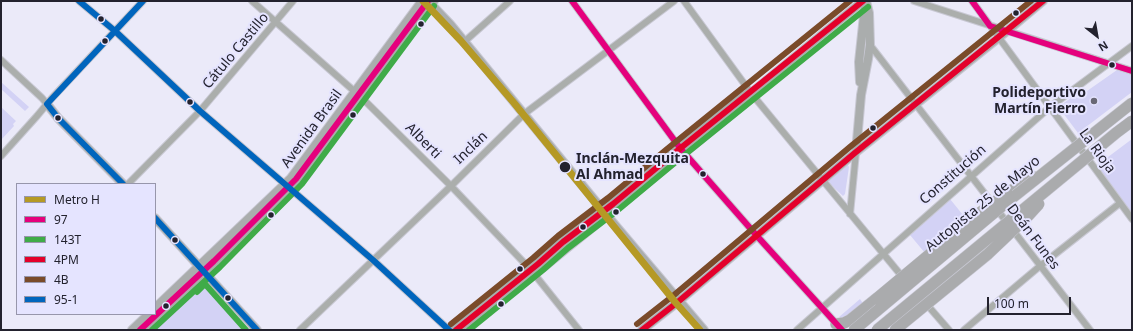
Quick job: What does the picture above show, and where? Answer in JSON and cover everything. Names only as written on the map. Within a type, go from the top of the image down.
[{"type":"highway","name":"Autopista 25 de Mayo","points":[[854,330],[1001,208],[1132,103]]},
{"type":"highway","name":"Autopista 25 de Mayo","points":[[878,330],[1132,121]]},
{"type":"highway","points":[[839,327],[876,299],[978,214],[1016,187],[1052,167]]},
{"type":"highway","points":[[895,330],[982,259],[1004,239],[1028,216],[1065,175]]},
{"type":"main road","name":"Avenida Brasil","points":[[156,307],[292,178],[422,1]]},
{"type":"main road","points":[[463,330],[535,274],[744,104],[751,93],[865,1]]},
{"type":"main road","points":[[856,152],[861,94],[870,44],[869,13],[865,1]]},
{"type":"main road","points":[[861,94],[859,62],[865,1]]},
{"type":"main road","points":[[642,330],[679,301],[856,152],[1043,1]]},
{"type":"main road","name":"Avenida Brasil","points":[[146,330],[292,192],[431,2]]},
{"type":"main road","points":[[431,2],[704,330]]},
{"type":"main road","points":[[449,330],[738,96],[751,93]]},
{"type":"main road","points":[[47,104],[58,118],[122,183]]},
{"type":"main road","points":[[156,219],[257,330]]},
{"type":"main road","points":[[132,330],[148,315]]},
{"type":"street","points":[[80,1],[115,31],[200,111],[292,192],[373,260],[449,330]]},
{"type":"street","points":[[1,156],[47,104],[143,1]]},
{"type":"street","name":"Alberti","points":[[252,1],[355,91],[451,186],[528,266],[579,330]]},
{"type":"street","name":"Cátulo Castillo","points":[[129,183],[200,111],[293,1]]},
{"type":"street","points":[[464,42],[510,1]]},
{"type":"street","points":[[572,1],[677,144],[839,327]]},
{"type":"street","name":"Inclán","points":[[300,330],[524,114],[674,1]]},
{"type":"street","points":[[684,1],[751,93],[900,274]]},
{"type":"street","points":[[914,1],[1132,71]]},
{"type":"street","name":"La Rioja","points":[[972,1],[1132,219]]},
{"type":"street","name":"Deán Funes","points":[[870,44],[1090,330]]},
{"type":"street","name":"Constitución","points":[[797,330],[971,175],[1050,107],[1132,46]]},
{"type":"street","points":[[1,60],[47,104]]},
{"type":"street","points":[[850,214],[856,152]]},
{"type":"street","points":[[964,330],[1040,266],[1120,202]]},
{"type":"street","points":[[929,307],[949,330]]},
{"type":"shaded area","name":"Polideportivo Martín Fierro","points":[[1117,70],[1132,74],[1132,92],[1078,133],[1060,109],[1061,105],[1075,95],[1077,98]]},
{"type":"shaded area","points":[[1,82],[29,107],[25,111],[1,89]]},
{"type":"shaded area","points":[[1,107],[16,121],[13,124],[14,126],[1,140]]},
{"type":"shaded area","points":[[1132,139],[1132,215],[1096,166]]},
{"type":"shaded area","points":[[846,165],[849,167],[845,194],[843,196],[828,182]]},
{"type":"shaded area","points":[[950,199],[967,220],[925,253],[910,235]]},
{"type":"shaded area","points":[[201,282],[244,330],[152,330]]},
{"type":"shaded area","points":[[860,299],[864,305],[841,319],[839,317]]},
{"type":"metro line","name":"H","points":[[423,1],[461,41],[514,103],[675,302],[700,330]]},
{"type":"transit line","name":"95-1","points":[[79,1],[115,31],[200,111],[373,260],[449,330]]},
{"type":"transit line","name":"95-1","points":[[122,183],[58,118],[47,104],[143,1]]},
{"type":"transit line","name":"97","points":[[140,330],[214,261],[296,179],[428,1]]},
{"type":"transit line","name":"97","points":[[572,1],[680,148],[842,330]]},
{"type":"transit line","name":"4B","points":[[451,324],[850,1]]},
{"type":"transit line","name":"4PM","points":[[456,330],[863,1]]},
{"type":"transit line","name":"97","points":[[972,1],[990,26],[1132,71]]},
{"type":"transit line","name":"4B","points":[[637,324],[674,295],[851,146],[1031,1]]},
{"type":"transit line","name":"4PM","points":[[642,330],[679,301],[856,152],[1043,1]]},
{"type":"transit line","name":"143T","points":[[152,330],[220,267],[302,184],[434,6]]},
{"type":"transit line","name":"143T","points":[[469,330],[568,248],[618,210],[868,7]]},
{"type":"transit line","name":"95-1","points":[[156,219],[257,330]]},
{"type":"transit line","name":"143T","points":[[197,292],[205,284],[246,330]]},
{"type":"place","name":"Polideportivo Martín Fierro","points":[[1094,101]]},
{"type":"place","name":"Inclán-Mezquita Al Ahmad","points":[[565,167]]}]
